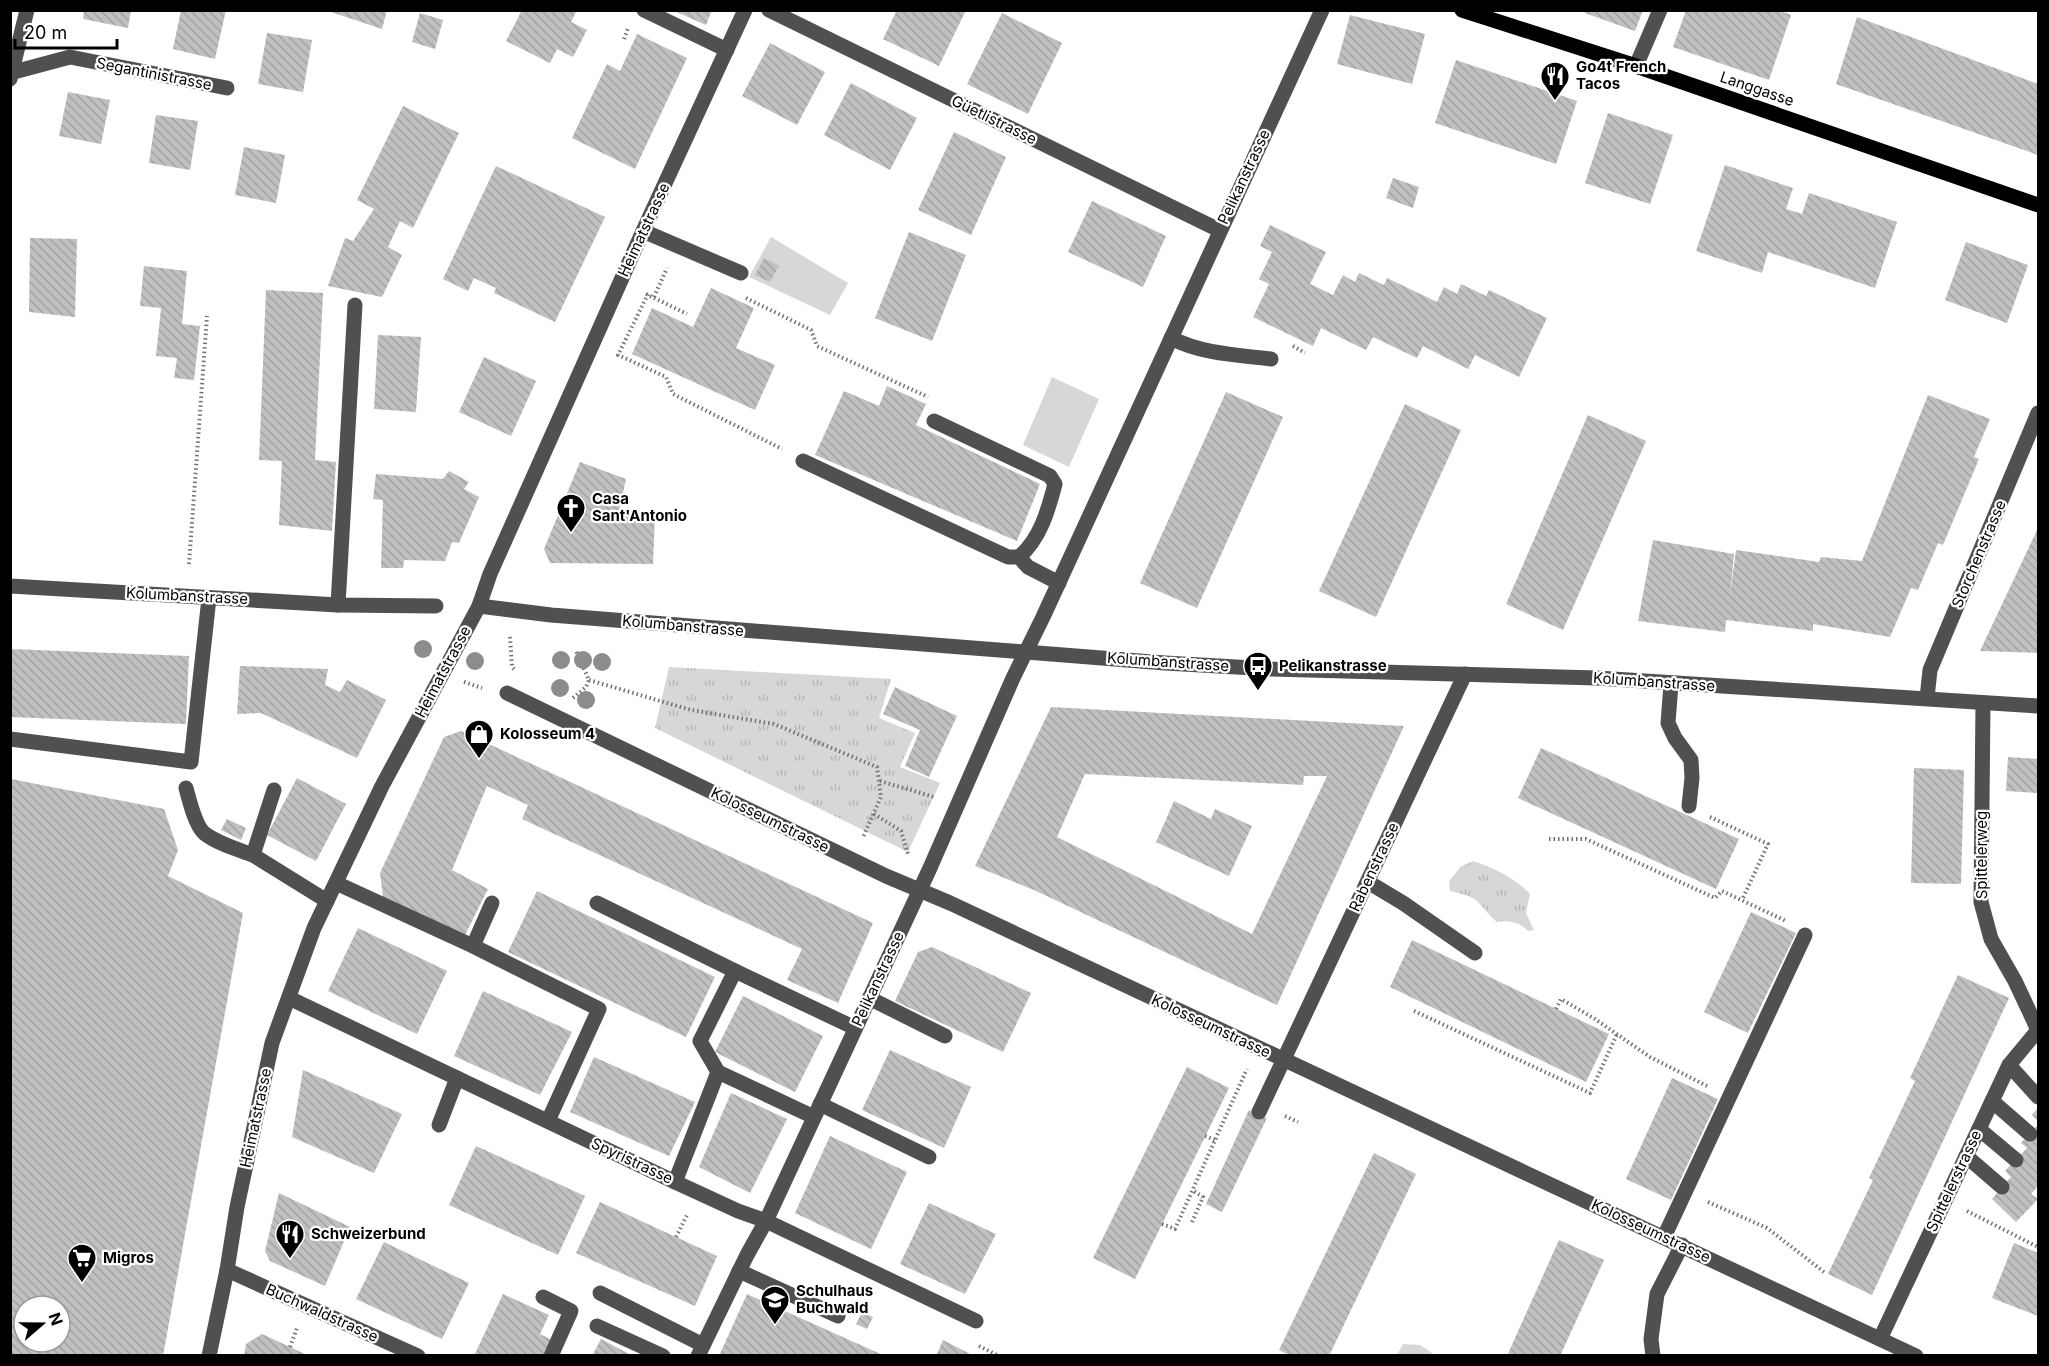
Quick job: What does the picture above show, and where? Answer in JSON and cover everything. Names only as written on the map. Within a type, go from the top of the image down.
[{"type":"main road","name":"Langgasse","points":[[1462,10],[1636,66],[2038,206]]},
{"type":"street","name":"Segantinistrasse","points":[[11,75],[27,10]]},
{"type":"street","points":[[644,10],[727,50]]},
{"type":"street","name":"Heimatstrasse","points":[[209,1356],[227,1270],[237,1207],[272,1043],[314,928],[382,786],[479,606],[490,574],[643,231],[745,10]]},
{"type":"street","name":"Güetlistrasse","points":[[769,10],[1220,230]]},
{"type":"street","name":"Pelikanstrasse","points":[[701,1350],[766,1221],[919,891],[1026,651],[1322,10]]},
{"type":"street","points":[[1636,66],[1660,10]]},
{"type":"street","name":"Segantinistrasse","points":[[11,75],[70,57],[227,88]]},
{"type":"street","points":[[643,231],[741,273]]},
{"type":"street","points":[[338,605],[355,304]]},
{"type":"street","points":[[1171,338],[1189,347],[1221,354],[1271,359]]},
{"type":"street","name":"Storchenstrasse","points":[[1927,698],[1930,670],[2038,413]]},
{"type":"street","points":[[803,461],[1008,557],[1019,557],[1029,548],[1047,514],[1055,484],[1050,476],[934,422]]},
{"type":"street","points":[[1019,557],[1029,567],[1059,583]]},
{"type":"street","name":"Kolumbanstrasse","points":[[10,586],[338,605],[436,606]]},
{"type":"street","points":[[10,739],[191,762],[209,598]]},
{"type":"street","name":"Kolumbanstrasse","points":[[479,606],[551,615],[794,635],[1201,665],[1598,678],[2038,706]]},
{"type":"street","name":"Rabenstrasse","points":[[1259,1112],[1465,674]]},
{"type":"street","points":[[1671,684],[1668,723],[1691,760],[1689,806]]},
{"type":"street","name":"Kolosseumstrasse","points":[[507,693],[919,891],[950,903],[1916,1356]]},
{"type":"street","name":"Spittelerweg","points":[[1983,703],[1981,902],[1991,939],[2015,981],[2038,1030]]},
{"type":"street","points":[[186,788],[202,832],[228,846],[253,855],[327,901]]},
{"type":"street","points":[[253,855],[274,790]]},
{"type":"street","points":[[1368,882],[1403,903],[1475,953]]},
{"type":"street","points":[[336,883],[473,946],[599,1009],[548,1121]]},
{"type":"street","points":[[473,946],[492,903]]},
{"type":"street","points":[[597,903],[855,1028]]},
{"type":"street","points":[[1664,1237],[1805,935]]},
{"type":"street","points":[[735,971],[700,1041],[718,1072],[929,1157]]},
{"type":"street","name":"Spyristrasse","points":[[289,998],[675,1182],[738,1211],[766,1221],[976,1321]]},
{"type":"street","points":[[868,998],[945,1036]]},
{"type":"street","name":"Spittelerstrasse","points":[[1880,1339],[2009,1065],[2038,1030]]},
{"type":"street","points":[[2009,1065],[2038,1097]]},
{"type":"street","points":[[675,1182],[718,1072]]},
{"type":"street","points":[[439,1125],[457,1078]]},
{"type":"street","points":[[1992,1101],[2030,1134]]},
{"type":"street","points":[[1979,1129],[2016,1160]]},
{"type":"street","points":[[1966,1156],[2002,1187]]},
{"type":"street","points":[[1653,1356],[1651,1339],[1657,1294],[1682,1245]]},
{"type":"street","name":"Buchwaldstrasse","points":[[227,1270],[418,1356]]},
{"type":"street","points":[[739,1271],[838,1316]]},
{"type":"street","points":[[600,1293],[701,1350]]},
{"type":"street","points":[[543,1297],[571,1311],[551,1356]]},
{"type":"street","points":[[597,1326],[663,1356]]},
{"type":"path","points":[[654,297],[678,246]]},
{"type":"path","points":[[741,273],[742,296],[811,330],[817,346],[930,398],[934,422]]},
{"type":"path","points":[[637,289],[687,314]]},
{"type":"path","points":[[648,294],[618,355],[666,377],[673,394],[803,461]]},
{"type":"path","points":[[189,564],[207,316]]},
{"type":"path","points":[[510,638],[512,667],[518,673]]},
{"type":"path","points":[[570,701],[586,687],[589,680],[576,651]]},
{"type":"path","points":[[589,680],[691,710],[774,724],[877,767],[881,796],[862,838]]},
{"type":"path","points":[[880,781],[940,799]]},
{"type":"path","points":[[1689,806],[1768,844],[1742,900]]},
{"type":"path","points":[[874,814],[901,831],[910,860]]},
{"type":"path","points":[[1549,839],[1586,839],[1715,898],[1722,891],[1803,929],[1805,935]]},
{"type":"path","points":[[1556,1009],[1561,999],[1650,1057],[1730,1097]]},
{"type":"path","points":[[1414,1011],[1590,1093],[1617,1034]]},
{"type":"path","points":[[1162,1224],[1175,1229],[1248,1066]]},
{"type":"path","points":[[1205,1136],[1215,1140]]},
{"type":"path","points":[[1192,1190],[1203,1197],[1192,1222]]},
{"type":"path","points":[[1685,1192],[1767,1228],[1824,1272]]},
{"type":"path","points":[[1946,1200],[2038,1247]]},
{"type":"path","points":[[676,1237],[692,1204]]},
{"type":"path","points":[[970,1341],[999,1356]]},
{"type":"green space","points":[[771,237],[848,283],[830,315],[749,277]]},
{"type":"green space","points":[[1052,377],[1099,399],[1069,467],[1023,445]]},
{"type":"green space","points":[[669,667],[891,679],[879,718],[915,733],[900,767],[940,783],[908,852],[655,728]]},
{"type":"green space","points":[[1473,861],[1504,874],[1530,894],[1526,913],[1534,930],[1528,931],[1514,922],[1497,922],[1473,898],[1450,891],[1449,882],[1460,867]]},
{"type":"green space","points":[[1403,1344],[1420,1345],[1435,1355],[1397,1355]]},
{"type":"building","points":[[84,10],[131,10],[128,28],[83,19]]},
{"type":"building","points":[[181,10],[226,10],[215,59],[173,49]]},
{"type":"building","points":[[325,10],[387,10],[382,29]]},
{"type":"building","points":[[522,10],[577,10],[571,22],[587,30],[573,57],[557,49],[550,63],[506,41]]},
{"type":"building","points":[[672,10],[712,10],[706,25]]},
{"type":"building","points":[[897,10],[966,10],[939,66],[883,39]]},
{"type":"building","points":[[1586,10],[1643,10],[1635,31],[1585,13]]},
{"type":"building","points":[[1686,10],[1777,10],[1791,15],[1769,80],[1673,47]]},
{"type":"building","points":[[420,13],[443,20],[435,49],[412,42]]},
{"type":"building","points":[[1002,13],[1062,43],[1028,114],[967,84]]},
{"type":"building","points":[[1350,15],[1425,34],[1412,84],[1337,64]]},
{"type":"building","points":[[1857,17],[2038,84],[2038,155],[1836,84]]},
{"type":"building","points":[[267,33],[312,40],[303,92],[258,84]]},
{"type":"building","points":[[637,34],[687,58],[635,169],[572,138],[607,64],[620,71]]},
{"type":"building","points":[[770,43],[825,72],[797,125],[742,96]]},
{"type":"building","points":[[1456,60],[1577,101],[1556,164],[1435,123]]},
{"type":"building","points":[[851,83],[917,118],[890,170],[824,135]]},
{"type":"building","points":[[68,92],[110,100],[101,144],[59,136]]},
{"type":"building","points":[[403,106],[459,133],[413,228],[400,221],[388,247],[402,255],[382,297],[328,286],[345,238],[353,241],[374,209],[357,200]]},
{"type":"building","points":[[1608,113],[1673,135],[1650,204],[1585,183]]},
{"type":"building","points":[[156,115],[198,121],[190,170],[149,163]]},
{"type":"building","points":[[954,132],[1006,157],[971,235],[918,210]]},
{"type":"building","points":[[244,147],[285,155],[276,203],[235,195]]},
{"type":"building","points":[[1725,165],[1793,188],[1786,209],[1802,214],[1809,193],[1897,222],[1875,288],[1768,252],[1762,273],[1696,251]]},
{"type":"building","points":[[496,166],[605,217],[555,322],[494,293],[496,288],[474,278],[468,291],[443,279]]},
{"type":"building","points":[[1393,178],[1419,187],[1413,208],[1386,198]]},
{"type":"building","points":[[1092,201],[1166,236],[1143,287],[1068,252]]},
{"type":"building","points":[[1270,225],[1326,252],[1310,284],[1333,295],[1343,275],[1355,282],[1359,273],[1384,285],[1387,278],[1437,302],[1444,287],[1457,294],[1461,284],[1486,296],[1489,290],[1547,318],[1519,377],[1475,355],[1468,369],[1423,346],[1417,358],[1373,337],[1366,350],[1321,328],[1313,346],[1253,317],[1269,284],[1259,279],[1272,252],[1260,246]]},
{"type":"building","points":[[909,232],[966,255],[932,341],[875,318]]},
{"type":"building","points":[[30,238],[77,239],[75,317],[29,312]]},
{"type":"building","points":[[1966,242],[2028,265],[2007,323],[1945,300]]},
{"type":"building","points":[[764,258],[779,266],[770,282],[755,275]]},
{"type":"building","points":[[144,266],[187,271],[182,324],[200,326],[194,380],[174,378],[177,358],[156,356],[161,308],[140,306]]},
{"type":"building","points":[[711,288],[754,308],[736,348],[775,365],[755,410],[632,354],[652,308],[693,327]]},
{"type":"building","points":[[266,290],[323,293],[315,460],[336,462],[332,531],[279,525],[282,461],[259,460]]},
{"type":"building","points":[[378,335],[421,337],[416,412],[374,409]]},
{"type":"building","points":[[484,357],[536,381],[511,436],[459,412]]},
{"type":"building","points":[[887,386],[926,404],[916,425],[1040,484],[1017,541],[815,455],[844,391],[879,406]]},
{"type":"building","points":[[1226,392],[1283,417],[1197,608],[1140,583]]},
{"type":"building","points":[[1928,395],[1990,419],[1974,457],[1979,459],[1943,545],[1938,543],[1918,590],[1911,588],[1890,637],[1813,624],[1813,631],[1726,620],[1725,632],[1638,621],[1653,540],[1734,554],[1730,596],[1736,550],[1819,562],[1821,557],[1862,561]]},
{"type":"building","points":[[1405,404],[1461,430],[1376,617],[1319,591]]},
{"type":"building","points":[[1588,415],[1646,441],[1563,630],[1506,604]]},
{"type":"building","points":[[580,462],[626,479],[619,511],[655,514],[653,564],[550,563],[544,549]]},
{"type":"building","points":[[449,471],[469,482],[464,489],[479,497],[459,543],[452,542],[445,561],[404,560],[403,568],[381,568],[383,500],[373,499],[376,474],[443,479]]},
{"type":"building","points":[[2038,528],[2038,653],[1980,651]]},
{"type":"building","points":[[10,649],[189,656],[186,724],[10,717]]},
{"type":"building","points":[[240,666],[328,669],[325,685],[340,692],[347,680],[386,700],[357,758],[261,713],[237,714]]},
{"type":"building","points":[[895,687],[957,716],[929,777],[905,766],[920,730],[883,714]]},
{"type":"building","points":[[1051,707],[1404,726],[1277,1005],[1034,890],[975,866]],"holes":[[[1085,774],[1303,785],[1304,776],[1327,776],[1252,934],[1057,837]]]},
{"type":"building","points":[[461,731],[873,923],[838,1003],[787,980],[802,949],[522,819],[528,805],[487,786],[452,870],[488,889],[465,935],[383,897],[380,873],[444,737]]},
{"type":"building","points":[[1541,748],[1739,839],[1716,889],[1518,798]]},
{"type":"building","points":[[2008,757],[2038,759],[2038,793],[2006,791]]},
{"type":"building","points":[[1914,768],[1964,770],[1961,884],[1911,883]]},
{"type":"building","points":[[297,778],[346,804],[316,861],[267,835]]},
{"type":"building","name":"Migros","points":[[11,779],[164,809],[178,850],[168,876],[243,913],[163,1356],[10,1356]]},
{"type":"building","points":[[1174,801],[1211,819],[1215,809],[1252,826],[1229,876],[1156,842]]},
{"type":"building","points":[[227,819],[246,828],[241,840],[221,830]]},
{"type":"building","points":[[537,891],[715,977],[686,1037],[508,952]]},
{"type":"building","points":[[1751,912],[1796,933],[1748,1033],[1704,1012]]},
{"type":"building","points":[[358,928],[447,971],[417,1034],[328,991]]},
{"type":"building","points":[[1412,940],[1609,1034],[1586,1082],[1390,987]]},
{"type":"building","points":[[932,947],[1031,993],[1003,1052],[895,1001],[918,952]]},
{"type":"building","points":[[1958,975],[2009,998],[1872,1295],[1828,1274],[1873,1180],[1869,1178],[1915,1081],[1910,1078]]},
{"type":"building","points":[[483,991],[572,1032],[540,1095],[454,1056]]},
{"type":"building","points":[[743,996],[823,1036],[795,1092],[715,1052]]},
{"type":"building","points":[[890,1050],[971,1087],[944,1148],[862,1110]]},
{"type":"building","points":[[594,1057],[695,1102],[669,1156],[570,1112]]},
{"type":"building","points":[[1187,1067],[1229,1088],[1135,1279],[1093,1258]]},
{"type":"building","points":[[303,1070],[402,1114],[374,1173],[292,1137]]},
{"type":"building","points":[[1672,1078],[1718,1099],[1671,1200],[1626,1179]]},
{"type":"building","points":[[731,1093],[787,1119],[750,1193],[699,1167]]},
{"type":"building","points":[[2038,1108],[2038,1121],[2032,1115]]},
{"type":"building","points":[[1249,1110],[1267,1118],[1222,1212],[1206,1204]]},
{"type":"building","points":[[2038,1125],[2038,1186],[2031,1194],[2038,1199],[2016,1222],[1992,1199],[2011,1177],[2005,1171],[2027,1148],[2021,1143]]},
{"type":"building","points":[[830,1136],[907,1172],[871,1249],[795,1213]]},
{"type":"building","points":[[476,1146],[585,1196],[558,1255],[449,1205]]},
{"type":"building","points":[[1374,1153],[1416,1174],[1329,1356],[1291,1356],[1279,1350]]},
{"type":"building","points":[[279,1193],[350,1227],[325,1286],[270,1261],[265,1251]]},
{"type":"building","points":[[600,1202],[717,1256],[695,1306],[576,1253]]},
{"type":"building","points":[[929,1203],[996,1234],[965,1294],[900,1264]]},
{"type":"building","points":[[1559,1240],[1604,1260],[1560,1356],[1507,1356]]},
{"type":"building","points":[[384,1242],[469,1283],[442,1339],[356,1299]]},
{"type":"building","points":[[2014,1243],[2038,1253],[2038,1316],[1992,1298]]},
{"type":"building","points":[[503,1294],[549,1315],[540,1334],[552,1340],[544,1356],[474,1356]]},
{"type":"building","name":"Schulhaus Buchwald","points":[[747,1294],[885,1356],[719,1356]]},
{"type":"building","points":[[862,1312],[873,1317],[867,1329],[856,1324]]},
{"type":"building","points":[[262,1334],[309,1356],[244,1356],[246,1344]]},
{"type":"building","points":[[601,1339],[633,1356],[592,1356]]},
{"type":"building","points":[[943,1340],[974,1356],[936,1356]]},
{"type":"place","name":"Go4t French Tacos","points":[[1555,102]]},
{"type":"place","name":"Casa Sant'Antonio","points":[[571,534]]},
{"type":"place","name":"Pelikanstrasse","points":[[1258,692]]},
{"type":"place","name":"Kolosseum 4","points":[[479,760]]},
{"type":"place","name":"Schweizerbund","points":[[290,1260]]},
{"type":"place","name":"Migros","points":[[82,1284]]},
{"type":"place","name":"Schulhaus Buchwald","points":[[775,1326]]}]
